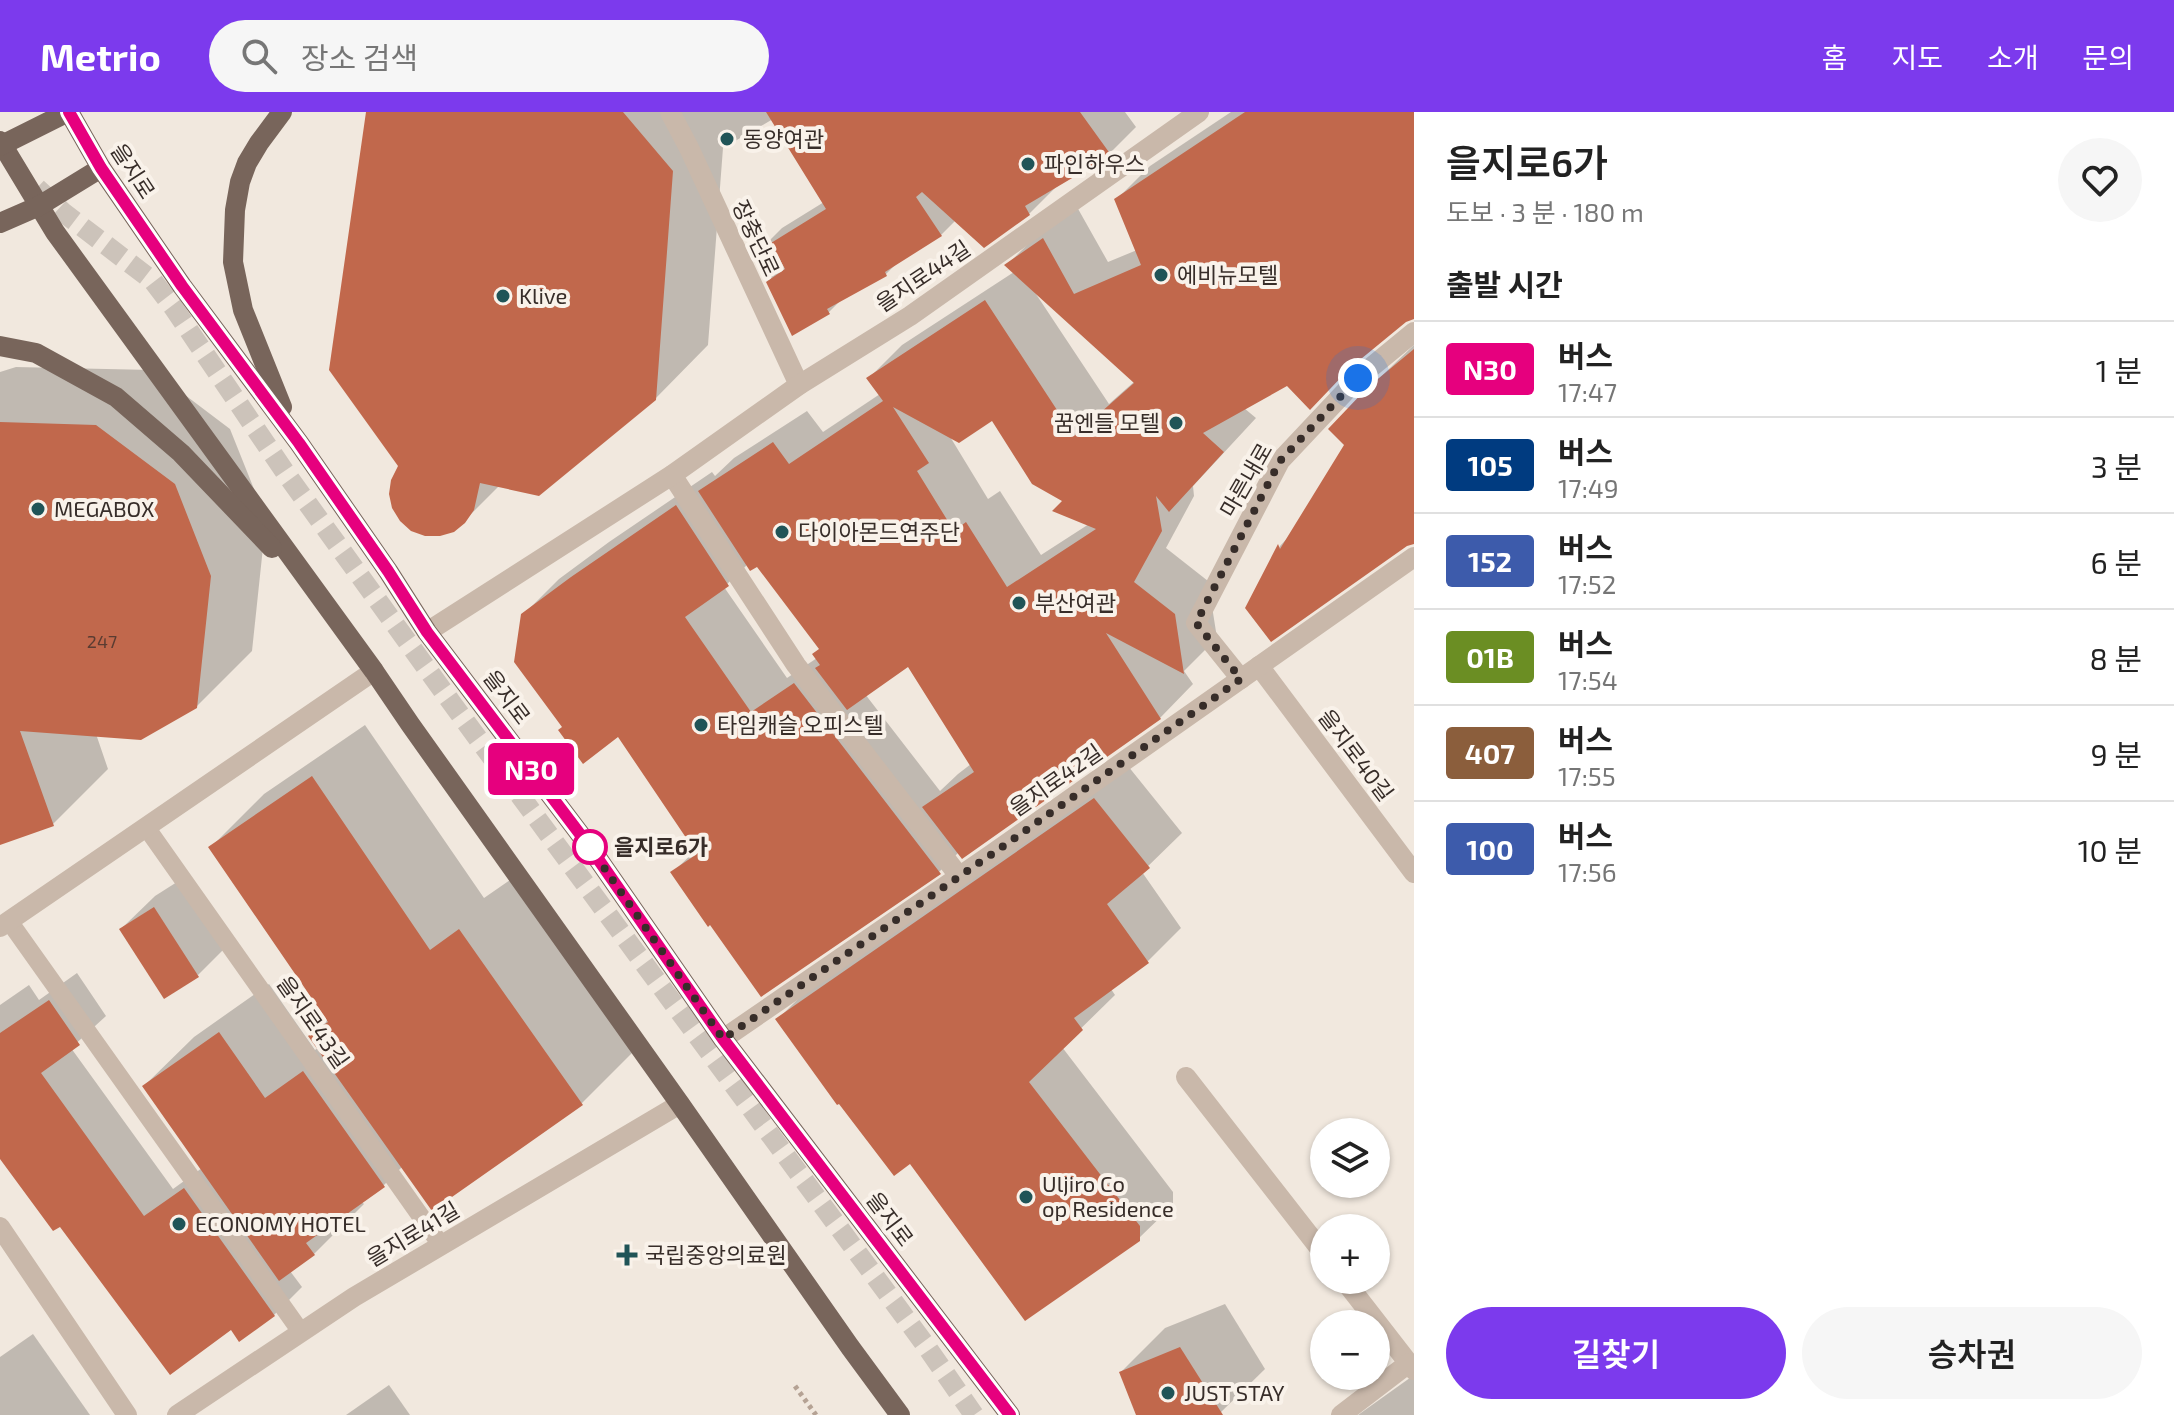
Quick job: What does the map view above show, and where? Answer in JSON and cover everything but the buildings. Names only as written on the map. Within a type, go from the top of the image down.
[{"type":"main road","points":[[68,112],[1,144],[39,206],[325,602],[900,1415]]},
{"type":"main road","name":"을지로","points":[[68,112],[101,168],[182,286],[299,443],[427,632],[589,846],[723,1039],[1010,1415]]},
{"type":"main road","points":[[282,112],[247,163],[240,182],[235,210],[233,262],[243,310],[299,443]]},
{"type":"main road","points":[[0,223],[39,206],[101,168]]},
{"type":"main road","points":[[0,346],[36,353],[116,397],[181,453],[325,602]]},
{"type":"street","name":"장충단로","points":[[670,112],[799,385]]},
{"type":"street","name":"을지로44길","points":[[427,632],[672,475],[799,385],[910,316],[1199,112]]},
{"type":"street","name":"마른내로","points":[[1241,679],[1196,623],[1280,461],[1358,378],[1414,332]]},
{"type":"street","points":[[672,475],[796,665],[959,876]]},
{"type":"street","name":"을지로42길","points":[[723,1039],[1414,557]]},
{"type":"street","name":"을지로40길","points":[[1259,666],[1414,873]]},
{"type":"street","points":[[4,924],[374,671]]},
{"type":"street","points":[[1186,1077],[1310,1236]]},
{"type":"street","name":"을지로41길","points":[[177,1415],[354,1297],[680,1104]]},
{"type":"street","points":[[0,1227],[127,1415]]},
{"type":"street","points":[[1341,1415],[1412,1367],[1355,1294]]},
{"type":"lane","name":"을지로43길","points":[[146,827],[441,1245]]},
{"type":"lane","points":[[4,924],[301,1332]]},
{"type":"path","points":[[795,1386],[816,1415]]},
{"type":"tunnel","points":[[37,188],[64,213],[153,281],[173,307],[287,475],[451,702],[974,1415]]},
{"type":"bus line","name":"N30","points":[[69,112],[101,168],[182,286],[299,443],[427,632],[589,846],[723,1039],[1010,1415]]},
{"type":"place","name":"동양여관","points":[[727,139]]},
{"type":"place","name":"파인하우스","points":[[1028,164]]},
{"type":"place","name":"에비뉴모텔","points":[[1161,275]]},
{"type":"place","name":"Klive","points":[[503,296]]},
{"type":"place","name":"꿈엔들 모텔","points":[[1176,423]]},
{"type":"place","name":"MEGABOX","points":[[38,509]]},
{"type":"place","name":"다이아몬드연주단","points":[[782,532]]},
{"type":"place","name":"부산여관","points":[[1019,603]]},
{"type":"place","name":"타임캐슬 오피스텔","points":[[701,725]]},
{"type":"place","name":"을지로6가","points":[[590,847]]},
{"type":"place","name":"Uljiro Co op Residence","points":[[1026,1197]]},
{"type":"place","name":"ECONOMY HOTEL","points":[[179,1224]]},
{"type":"place","name":"국립중앙의료원","points":[[627,1255]]},
{"type":"place","name":"JUST STAY","points":[[1168,1393]]},
{"type":"route","points":[[590,847],[723,1039],[1241,679],[1196,623],[1280,461],[1358,378]]}]
